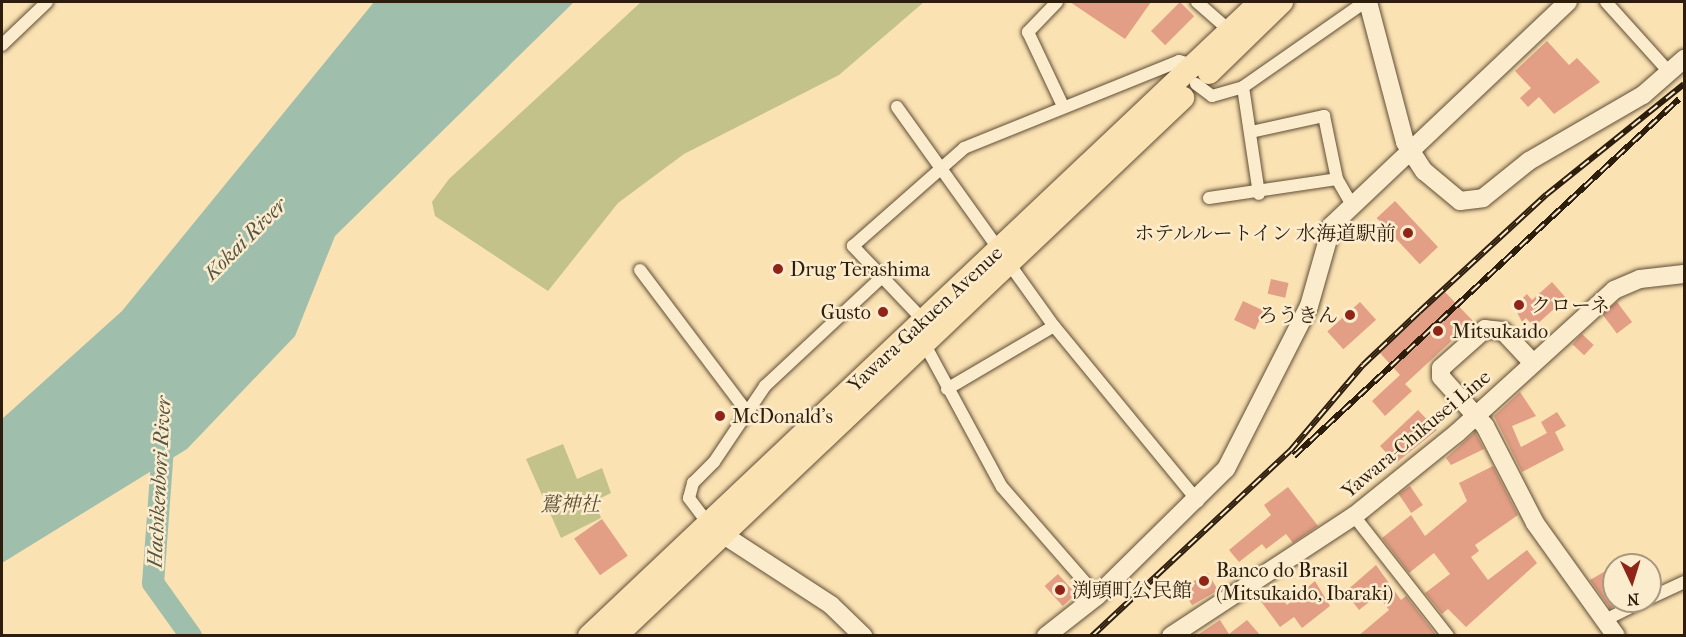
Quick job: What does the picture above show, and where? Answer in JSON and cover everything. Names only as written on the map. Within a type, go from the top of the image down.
[{"type":"highway","name":"Yawara-Gakuen Avenue","points":[[1196,75],[1230,32],[1260,2]]},
{"type":"highway","name":"Yawara-Gakuen Avenue","points":[[589,636],[714,529],[1196,75],[1282,2]]},
{"type":"highway","name":"Yawara-Gakuen Avenue","points":[[628,631],[714,529]]},
{"type":"street","points":[[2,45],[47,2]]},
{"type":"street","points":[[1057,2],[1028,32],[1063,106]]},
{"type":"street","points":[[1197,2],[1230,32]]},
{"type":"street","points":[[1097,596],[1002,487],[946,389],[924,332],[854,246],[940,167],[964,148],[1179,61],[1196,75],[1212,96],[1244,87],[1366,2],[1396,121],[1410,151],[1453,198],[1475,201],[1670,73],[1684,59]]},
{"type":"street","points":[[1046,636],[1097,596],[1198,501],[1239,447],[1309,306],[1332,225],[1351,203],[1410,151],[1568,2]]},
{"type":"street","points":[[1606,2],[1670,73]]},
{"type":"street","points":[[1244,87],[1259,194]]},
{"type":"street","points":[[897,107],[1006,254],[1054,326],[1198,501]]},
{"type":"street","points":[[1251,132],[1324,116],[1337,179],[1351,203]]},
{"type":"street","points":[[1209,198],[1259,194],[1337,179]]},
{"type":"street","points":[[640,270],[747,412]]},
{"type":"street","name":"Yawara-Chikusei Line","points":[[1171,636],[1354,516],[1476,416],[1614,290],[1640,279],[1684,274]]},
{"type":"street","points":[[863,636],[831,605],[714,529],[688,491],[765,386],[882,278]]},
{"type":"street","points":[[946,389],[1054,326]]},
{"type":"street","points":[[1533,363],[1503,331],[1485,329],[1473,336],[1440,372],[1476,416],[1535,523],[1607,619],[1616,636]]},
{"type":"street","points":[[1354,516],[1448,636]]},
{"type":"street","points":[[1662,592],[1684,582]]},
{"type":"street","points":[[1607,619],[1619,613]]},
{"type":"green space","points":[[641,2],[924,2],[839,75],[684,154],[618,203],[548,291],[435,216],[432,202],[449,179]]},
{"type":"green space","name":"鷲神社","points":[[563,444],[577,479],[602,468],[611,493],[595,501],[601,518],[561,538],[526,459]]},
{"type":"water","name":"Kokai River","points":[[374,2],[574,2],[335,236],[295,336],[187,449],[2,563],[2,419],[122,311]]},
{"type":"building","points":[[1070,2],[1151,2],[1125,39]]},
{"type":"building","points":[[1180,2],[1194,16],[1165,45],[1151,31]]},
{"type":"building","points":[[1547,41],[1569,65],[1577,58],[1600,82],[1554,114],[1539,97],[1528,107],[1520,98],[1531,88],[1515,71]]},
{"type":"building","name":"ホテルルートイン 水海道駅前","points":[[1395,201],[1438,247],[1420,264],[1377,218]]},
{"type":"building","points":[[1271,279],[1289,283],[1285,298],[1268,294]]},
{"type":"building","points":[[1552,282],[1566,298],[1534,327],[1526,318],[1522,322],[1514,306],[1527,294],[1532,300]]},
{"type":"building","points":[[1445,292],[1473,321],[1405,384],[1412,391],[1385,416],[1372,401],[1400,375],[1380,353]]},
{"type":"building","points":[[1243,301],[1264,311],[1255,330],[1234,320]]},
{"type":"building","points":[[1360,302],[1376,320],[1343,349],[1327,331]]},
{"type":"building","points":[[1617,302],[1632,322],[1617,333],[1602,313]]},
{"type":"building","points":[[1582,334],[1594,345],[1584,355],[1572,344]]},
{"type":"building","points":[[1520,392],[1536,416],[1512,426],[1521,447],[1547,433],[1541,422],[1557,412],[1566,426],[1555,432],[1564,450],[1522,472],[1494,416]]},
{"type":"building","points":[[1418,410],[1437,430],[1396,463],[1380,446]]},
{"type":"building","points":[[1475,432],[1484,449],[1451,465],[1446,458]]},
{"type":"building","points":[[1493,466],[1518,515],[1475,545],[1479,551],[1471,557],[1488,580],[1527,550],[1537,563],[1466,627],[1448,609],[1442,614],[1425,593],[1450,574],[1434,553],[1409,573],[1382,538],[1411,515],[1425,536],[1467,501],[1459,483]]},
{"type":"building","points":[[1410,486],[1423,505],[1411,513],[1398,494]]},
{"type":"building","points":[[1288,487],[1318,526],[1293,543],[1286,534],[1266,549],[1262,544],[1239,562],[1229,550],[1271,515],[1264,505]]},
{"type":"building","points":[[602,519],[628,556],[600,575],[574,539]]},
{"type":"building","points":[[1376,565],[1401,600],[1406,596],[1437,636],[1358,636],[1389,610],[1378,595],[1359,610],[1345,592]]},
{"type":"building","name":"Banco do Brasil (Mitsukaido, Ibaraki)","points":[[1208,573],[1218,590],[1192,605],[1182,588]]},
{"type":"building","points":[[1602,573],[1602,597],[1590,580]]},
{"type":"building","name":"渕頭町公民館","points":[[1058,574],[1076,594],[1063,606],[1045,586]]},
{"type":"building","points":[[1315,581],[1330,606],[1302,628],[1294,617],[1280,627],[1257,596],[1273,586],[1287,605]]},
{"type":"building","points":[[1220,620],[1229,634],[1247,620],[1261,636],[1196,636]]},
{"type":"waterway","name":"Hachikenbori River","points":[[164,434],[153,583],[191,636]]},
{"type":"railway","points":[[1092,636],[1290,451],[1363,365],[1419,312],[1546,195],[1684,84]]},
{"type":"railway","points":[[1294,456],[1679,99]]},
{"type":"place","name":"ホテルルートイン 水海道駅前","points":[[1408,233]]},
{"type":"place","name":"Drug Terashima","points":[[778,269]]},
{"type":"place","name":"クローネ","points":[[1519,305]]},
{"type":"place","name":"Gusto","points":[[883,312]]},
{"type":"place","name":"ろうきん","points":[[1350,315]]},
{"type":"place","name":"Mitsukaido","points":[[1438,331]]},
{"type":"place","name":"McDonald's","points":[[720,416]]},
{"type":"place","name":"Banco do Brasil (Mitsukaido, Ibaraki)","points":[[1204,581]]},
{"type":"place","name":"渕頭町公民館","points":[[1060,590]]}]
